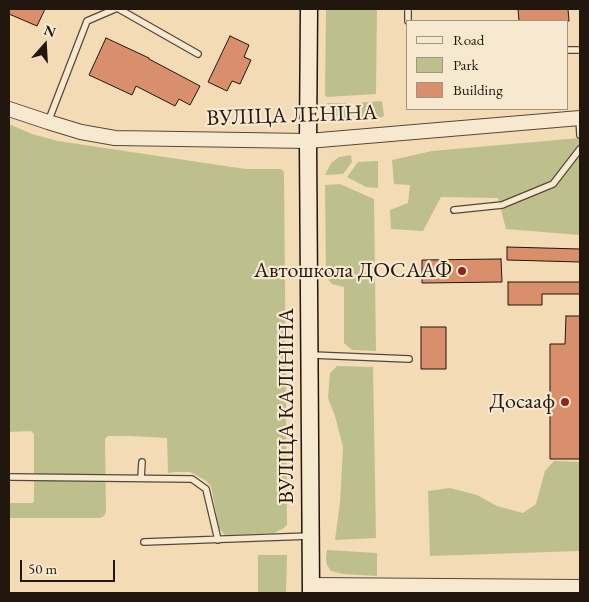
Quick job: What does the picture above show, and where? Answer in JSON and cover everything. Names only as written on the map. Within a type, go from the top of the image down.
[{"type":"main road","name":"ВУЛІЦА КАЛІНІНА","points":[[309,9],[311,589]]},
{"type":"street","name":"ВУЛІЦА ЛЕНІНА","points":[[9,109],[81,132],[115,138],[308,141],[580,118]]},
{"type":"street","points":[[311,589],[580,587]]},
{"type":"lane","points":[[48,122],[86,20],[115,9]]},
{"type":"lane","points":[[119,9],[198,54]]},
{"type":"lane","points":[[580,118],[580,135]]},
{"type":"lane","points":[[454,210],[502,205],[553,184],[580,149]]},
{"type":"lane","points":[[310,355],[409,359]]},
{"type":"lane","points":[[141,478],[142,462]]},
{"type":"lane","points":[[11,477],[192,479],[206,489],[218,540]]},
{"type":"lane","points":[[144,542],[310,536]]},
{"type":"green space","points":[[326,9],[377,9],[376,94],[327,97],[325,95]]},
{"type":"green space","points":[[382,102],[383,117],[357,119],[356,104]]},
{"type":"green space","points":[[327,103],[347,103],[348,120],[339,118]]},
{"type":"green space","points":[[9,124],[32,134],[58,141],[245,169],[281,169],[284,172],[287,525],[284,528],[274,533],[225,535],[219,528],[211,486],[205,480],[190,472],[168,473],[167,438],[130,436],[108,436],[105,439],[106,512],[104,516],[100,518],[9,518],[9,503],[33,503],[34,500],[34,434],[31,431],[9,432]]},
{"type":"green space","points":[[580,138],[580,235],[506,229],[498,198],[441,197],[423,231],[391,229],[390,210],[408,203],[410,185],[394,184],[392,160],[432,151]]},
{"type":"green space","points":[[351,155],[352,162],[343,174],[325,175],[331,163],[339,157]]},
{"type":"green space","points":[[378,161],[378,188],[366,187],[347,177],[358,162]]},
{"type":"green space","points":[[340,184],[374,199],[376,351],[352,350],[344,343],[344,287],[332,284],[326,277],[325,185]]},
{"type":"green space","points":[[337,366],[373,367],[376,538],[335,540],[340,503],[343,447],[328,398],[330,373]]},
{"type":"green space","points":[[554,461],[580,462],[580,551],[430,556],[428,491],[450,488],[477,495],[497,506],[523,513],[536,504],[545,471]]},
{"type":"green space","points":[[327,550],[377,553],[377,576],[343,574],[331,571],[327,565]]},
{"type":"green space","points":[[258,555],[287,555],[286,593],[258,593]]},
{"type":"building","points":[[9,9],[45,9],[37,26],[9,14]]},
{"type":"building","points":[[518,9],[568,9],[569,20],[519,20]]},
{"type":"building","points":[[230,36],[249,45],[244,57],[251,60],[240,84],[232,81],[227,91],[208,82]]},
{"type":"building","points":[[106,38],[149,58],[200,86],[190,105],[179,99],[175,106],[136,86],[132,95],[89,75]]},
{"type":"building","points":[[507,247],[580,249],[580,262],[507,260]]},
{"type":"building","name":"Автошкола ДОСААФ","points":[[501,259],[502,282],[422,283],[422,260]]},
{"type":"building","points":[[508,282],[580,282],[580,294],[542,294],[542,305],[508,305]]},
{"type":"building","name":"Досааф","points":[[566,316],[580,316],[580,459],[550,459],[550,344],[565,344]]},
{"type":"building","points":[[421,327],[446,327],[446,369],[421,369]]},
{"type":"place","name":"Автошкола ДОСААФ","points":[[462,271]]},
{"type":"place","name":"Досааф","points":[[565,402]]}]
